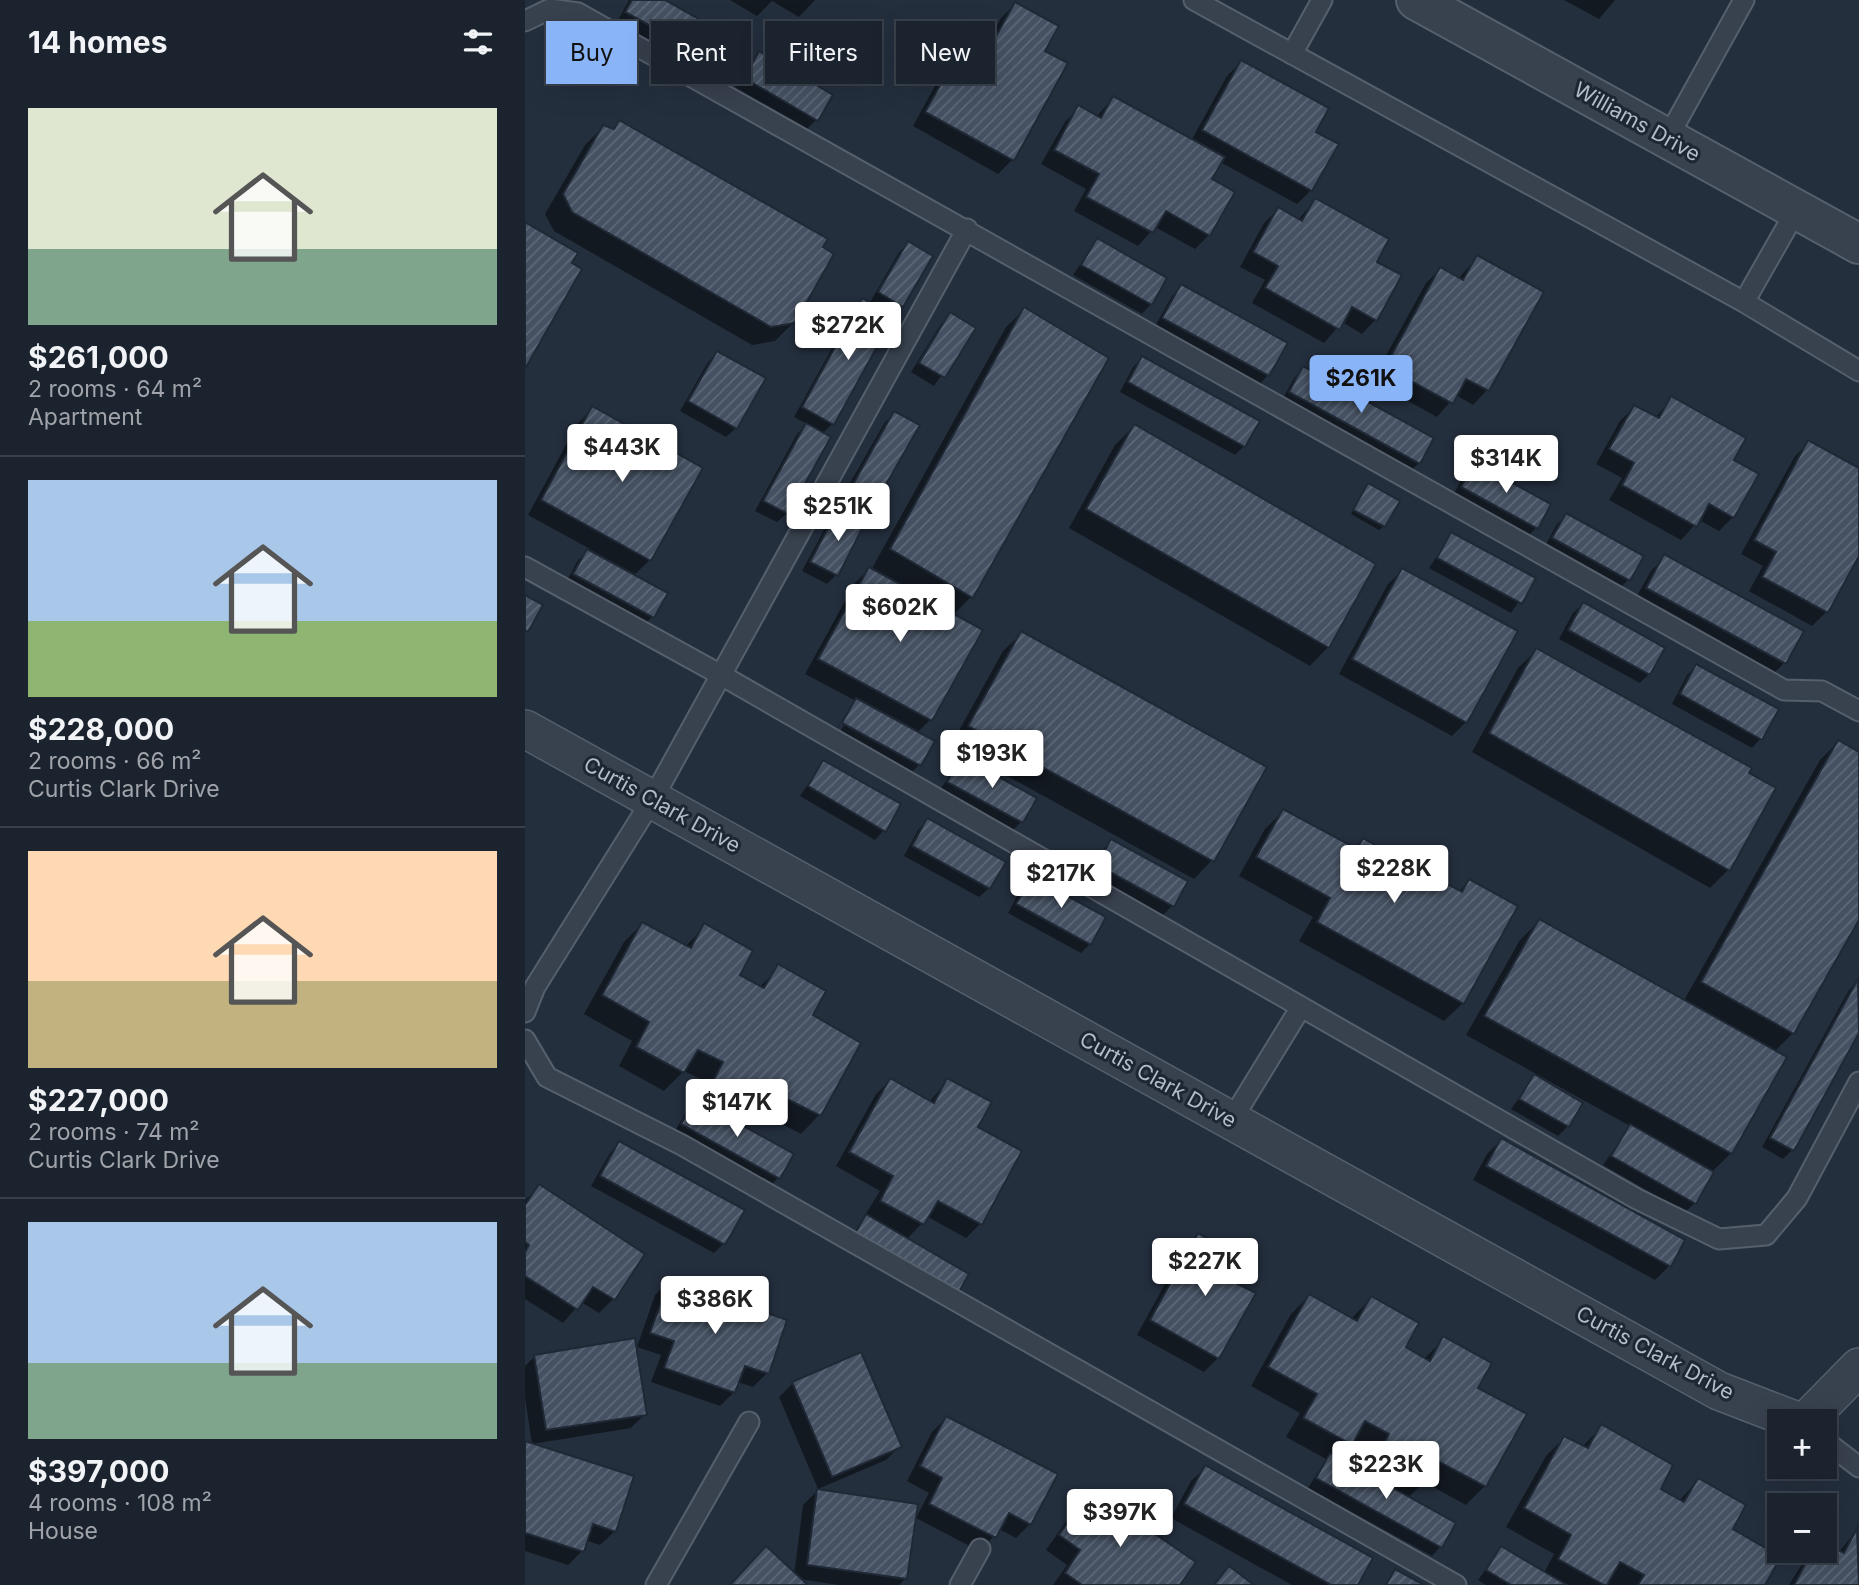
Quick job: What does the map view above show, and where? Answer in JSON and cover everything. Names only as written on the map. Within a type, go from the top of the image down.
[{"type":"street","name":"Williams Drive","points":[[1416,0],[1859,244]]},
{"type":"street","name":"Curtis Clark Drive","points":[[525,729],[1719,1391],[1767,1409]]},
{"type":"street","points":[[1818,1409],[1859,1367]]},
{"type":"lane","points":[[1194,0],[1744,302],[1859,371]]},
{"type":"lane","points":[[1293,54],[1322,0]]},
{"type":"lane","points":[[1667,139],[1744,0]]},
{"type":"lane","points":[[525,21],[550,9],[578,13],[1784,690],[1822,691],[1859,711]]},
{"type":"lane","points":[[1744,302],[1797,209]]},
{"type":"lane","points":[[525,1012],[535,987],[652,800],[698,719],[967,229]]},
{"type":"lane","points":[[525,567],[721,675],[1637,1199],[1719,1239],[1766,1235],[1797,1198],[1859,1082]]},
{"type":"lane","points":[[1231,1121],[1301,1007]]},
{"type":"lane","points":[[525,1040],[547,1077],[682,1145],[1456,1585]]},
{"type":"lane","points":[[656,1585],[749,1422]]},
{"type":"lane","points":[[1837,1450],[1859,1467]]},
{"type":"lane","points":[[960,1585],[980,1549]]},
{"type":"building","points":[[632,0],[665,0],[702,21],[651,21],[651,26],[625,12]]},
{"type":"building","points":[[1015,2],[1059,26],[1045,51],[1068,63],[1014,161],[925,112],[941,84],[995,84],[995,38]]},
{"type":"building","points":[[759,51],[765,55],[765,84],[814,84],[833,95],[818,121],[751,82],[751,65]]},
{"type":"building","points":[[1241,60],[1329,108],[1316,132],[1339,144],[1312,191],[1202,130]]},
{"type":"building","points":[[1113,96],[1225,157],[1212,179],[1235,192],[1210,236],[1166,211],[1153,233],[1086,197],[1099,174],[1054,150],[1078,105],[1101,118]]},
{"type":"building","points":[[619,120],[828,239],[823,247],[834,254],[795,323],[771,327],[572,212],[563,194],[603,125],[614,129]]},
{"type":"building","points":[[1315,198],[1389,239],[1377,262],[1402,275],[1377,321],[1352,307],[1340,330],[1265,288],[1278,266],[1253,252],[1278,207],[1302,221]]},
{"type":"building","points":[[525,222],[578,253],[572,263],[582,269],[525,369]]},
{"type":"building","points":[[1097,238],[1167,278],[1152,305],[1081,265]]},
{"type":"building","points":[[908,241],[933,256],[903,307],[878,292]]},
{"type":"building","points":[[1477,255],[1544,292],[1489,391],[1466,379],[1453,404],[1385,367],[1440,267],[1463,280]]},
{"type":"building","points":[[1181,284],[1288,343],[1269,376],[1162,318]]},
{"type":"building","points":[[862,298],[894,316],[834,425],[802,407]]},
{"type":"building","points":[[1024,307],[1109,358],[973,598],[890,549]]},
{"type":"building","points":[[950,312],[976,328],[945,378],[919,363]]},
{"type":"building","points":[[717,351],[766,378],[737,429],[688,401]]},
{"type":"building","points":[[1142,356],[1260,421],[1245,447],[1128,382]]},
{"type":"building","points":[[1303,366],[1434,438],[1420,464],[1289,392]]},
{"type":"building","points":[[1671,396],[1746,438],[1734,460],[1759,474],[1734,518],[1709,504],[1697,527],[1622,485],[1634,463],[1609,449],[1634,405],[1659,418]]},
{"type":"building","points":[[592,406],[703,468],[651,561],[541,500]]},
{"type":"building","points":[[894,411],[920,425],[876,502],[851,488]]},
{"type":"building","points":[[806,423],[831,437],[788,514],[763,501]]},
{"type":"building","points":[[1134,424],[1376,564],[1329,648],[1086,509]]},
{"type":"building","points":[[1808,440],[1859,468],[1859,556],[1828,613],[1762,577],[1776,552],[1754,540]]},
{"type":"building","points":[[1474,462],[1551,504],[1538,529],[1461,487]]},
{"type":"building","points":[[1368,483],[1400,501],[1385,527],[1353,510]]},
{"type":"building","points":[[838,509],[865,523],[838,576],[810,562]]},
{"type":"building","points":[[1566,513],[1644,556],[1630,581],[1552,538]]},
{"type":"building","points":[[1451,532],[1536,578],[1522,604],[1437,558]]},
{"type":"building","points":[[587,549],[668,593],[654,618],[573,574]]},
{"type":"building","points":[[1664,554],[1804,631],[1786,664],[1646,588]]},
{"type":"building","points":[[869,567],[983,630],[932,721],[818,659]]},
{"type":"building","points":[[1402,568],[1518,631],[1467,723],[1352,659]]},
{"type":"building","points":[[525,595],[543,605],[528,632],[525,630]]},
{"type":"building","points":[[1583,602],[1665,648],[1650,675],[1568,630]]},
{"type":"building","points":[[1021,631],[1267,767],[1214,862],[968,726]]},
{"type":"building","points":[[1536,648],[1752,768],[1749,773],[1776,788],[1730,871],[1489,733]]},
{"type":"building","points":[[1696,664],[1779,709],[1762,740],[1680,694]]},
{"type":"building","points":[[856,698],[935,741],[921,766],[842,723]]},
{"type":"building","points":[[1838,740],[1859,752],[1859,920],[1794,1034],[1701,982]]},
{"type":"building","points":[[961,756],[1037,798],[1023,823],[947,782]]},
{"type":"building","points":[[823,760],[901,804],[886,832],[808,786]]},
{"type":"building","points":[[1283,809],[1357,849],[1363,838],[1462,892],[1469,879],[1518,906],[1464,1004],[1317,922],[1330,898],[1256,857]]},
{"type":"building","points":[[927,818],[1006,862],[990,889],[912,846]]},
{"type":"building","points":[[1111,839],[1188,881],[1174,907],[1097,865]]},
{"type":"building","points":[[1031,876],[1106,917],[1091,945],[1016,904]]},
{"type":"building","points":[[1539,919],[1787,1057],[1732,1154],[1484,1016]]},
{"type":"building","points":[[642,922],[691,948],[704,923],[753,951],[740,975],[764,988],[778,964],[826,991],[813,1015],[861,1043],[821,1116],[771,1091],[757,1113],[710,1087],[723,1062],[698,1050],[684,1073],[636,1047],[649,1022],[602,995]]},
{"type":"building","points":[[1858,979],[1859,1033],[1794,1151],[1770,1138]]},
{"type":"building","points":[[1534,1074],[1583,1103],[1569,1127],[1519,1099]]},
{"type":"building","points":[[890,1078],[934,1103],[947,1078],[992,1102],[978,1127],[1022,1151],[982,1225],[938,1201],[924,1225],[880,1201],[893,1176],[849,1152]]},
{"type":"building","points":[[695,1099],[794,1154],[780,1179],[681,1124]]},
{"type":"building","points":[[1630,1124],[1714,1172],[1696,1204],[1611,1156]]},
{"type":"building","points":[[1501,1138],[1685,1240],[1671,1267],[1486,1166]]},
{"type":"building","points":[[619,1141],[745,1210],[725,1245],[600,1176]]},
{"type":"building","points":[[539,1184],[645,1254],[615,1300],[593,1287],[578,1310],[525,1276],[525,1252],[529,1245],[525,1242],[525,1205]]},
{"type":"building","points":[[866,1214],[969,1274],[955,1299],[852,1239]]},
{"type":"building","points":[[1198,1233],[1244,1258],[1232,1281],[1256,1293],[1219,1359],[1150,1320]]},
{"type":"building","points":[[669,1279],[787,1320],[769,1374],[745,1366],[735,1393],[664,1368],[674,1341],[650,1333]]},
{"type":"building","points":[[1309,1294],[1357,1321],[1371,1296],[1419,1323],[1406,1347],[1430,1361],[1443,1336],[1492,1363],[1478,1388],[1527,1414],[1486,1487],[1438,1461],[1424,1485],[1376,1459],[1389,1434],[1365,1421],[1352,1445],[1303,1418],[1317,1394],[1268,1367]]},
{"type":"building","points":[[635,1338],[647,1415],[546,1430],[534,1355]]},
{"type":"building","points":[[861,1352],[902,1447],[832,1477],[792,1382]]},
{"type":"building","points":[[946,1416],[1058,1474],[1031,1525],[1009,1513],[996,1538],[929,1504],[942,1478],[920,1466]]},
{"type":"building","points":[[1601,1424],[1673,1465],[1661,1489],[1684,1502],[1698,1478],[1746,1505],[1733,1529],[1767,1549],[1767,1563],[1778,1563],[1765,1585],[1638,1585],[1644,1575],[1620,1562],[1607,1585],[1604,1585],[1558,1559],[1571,1535],[1524,1508],[1564,1436],[1588,1448]]},
{"type":"building","points":[[525,1441],[634,1476],[616,1532],[593,1524],[584,1552],[525,1533]]},
{"type":"building","points":[[1330,1453],[1456,1523],[1442,1548],[1316,1478]]},
{"type":"building","points":[[1205,1465],[1373,1558],[1358,1585],[1331,1585],[1184,1504]]},
{"type":"building","points":[[817,1489],[918,1504],[907,1579],[807,1565]]},
{"type":"building","points":[[1091,1490],[1196,1562],[1180,1585],[1082,1585],[1065,1573],[1080,1550],[1059,1535]]},
{"type":"building","points":[[1857,1528],[1859,1585],[1794,1585],[1806,1563],[1837,1563],[1837,1549],[1844,1553]]},
{"type":"building","points":[[766,1546],[808,1585],[730,1585]]},
{"type":"building","points":[[1501,1546],[1567,1585],[1511,1585],[1486,1570]]},
{"type":"building","points":[[1229,1566],[1254,1585],[1214,1585]]},
{"type":"building","points":[[1395,1569],[1424,1585],[1386,1585]]}]
